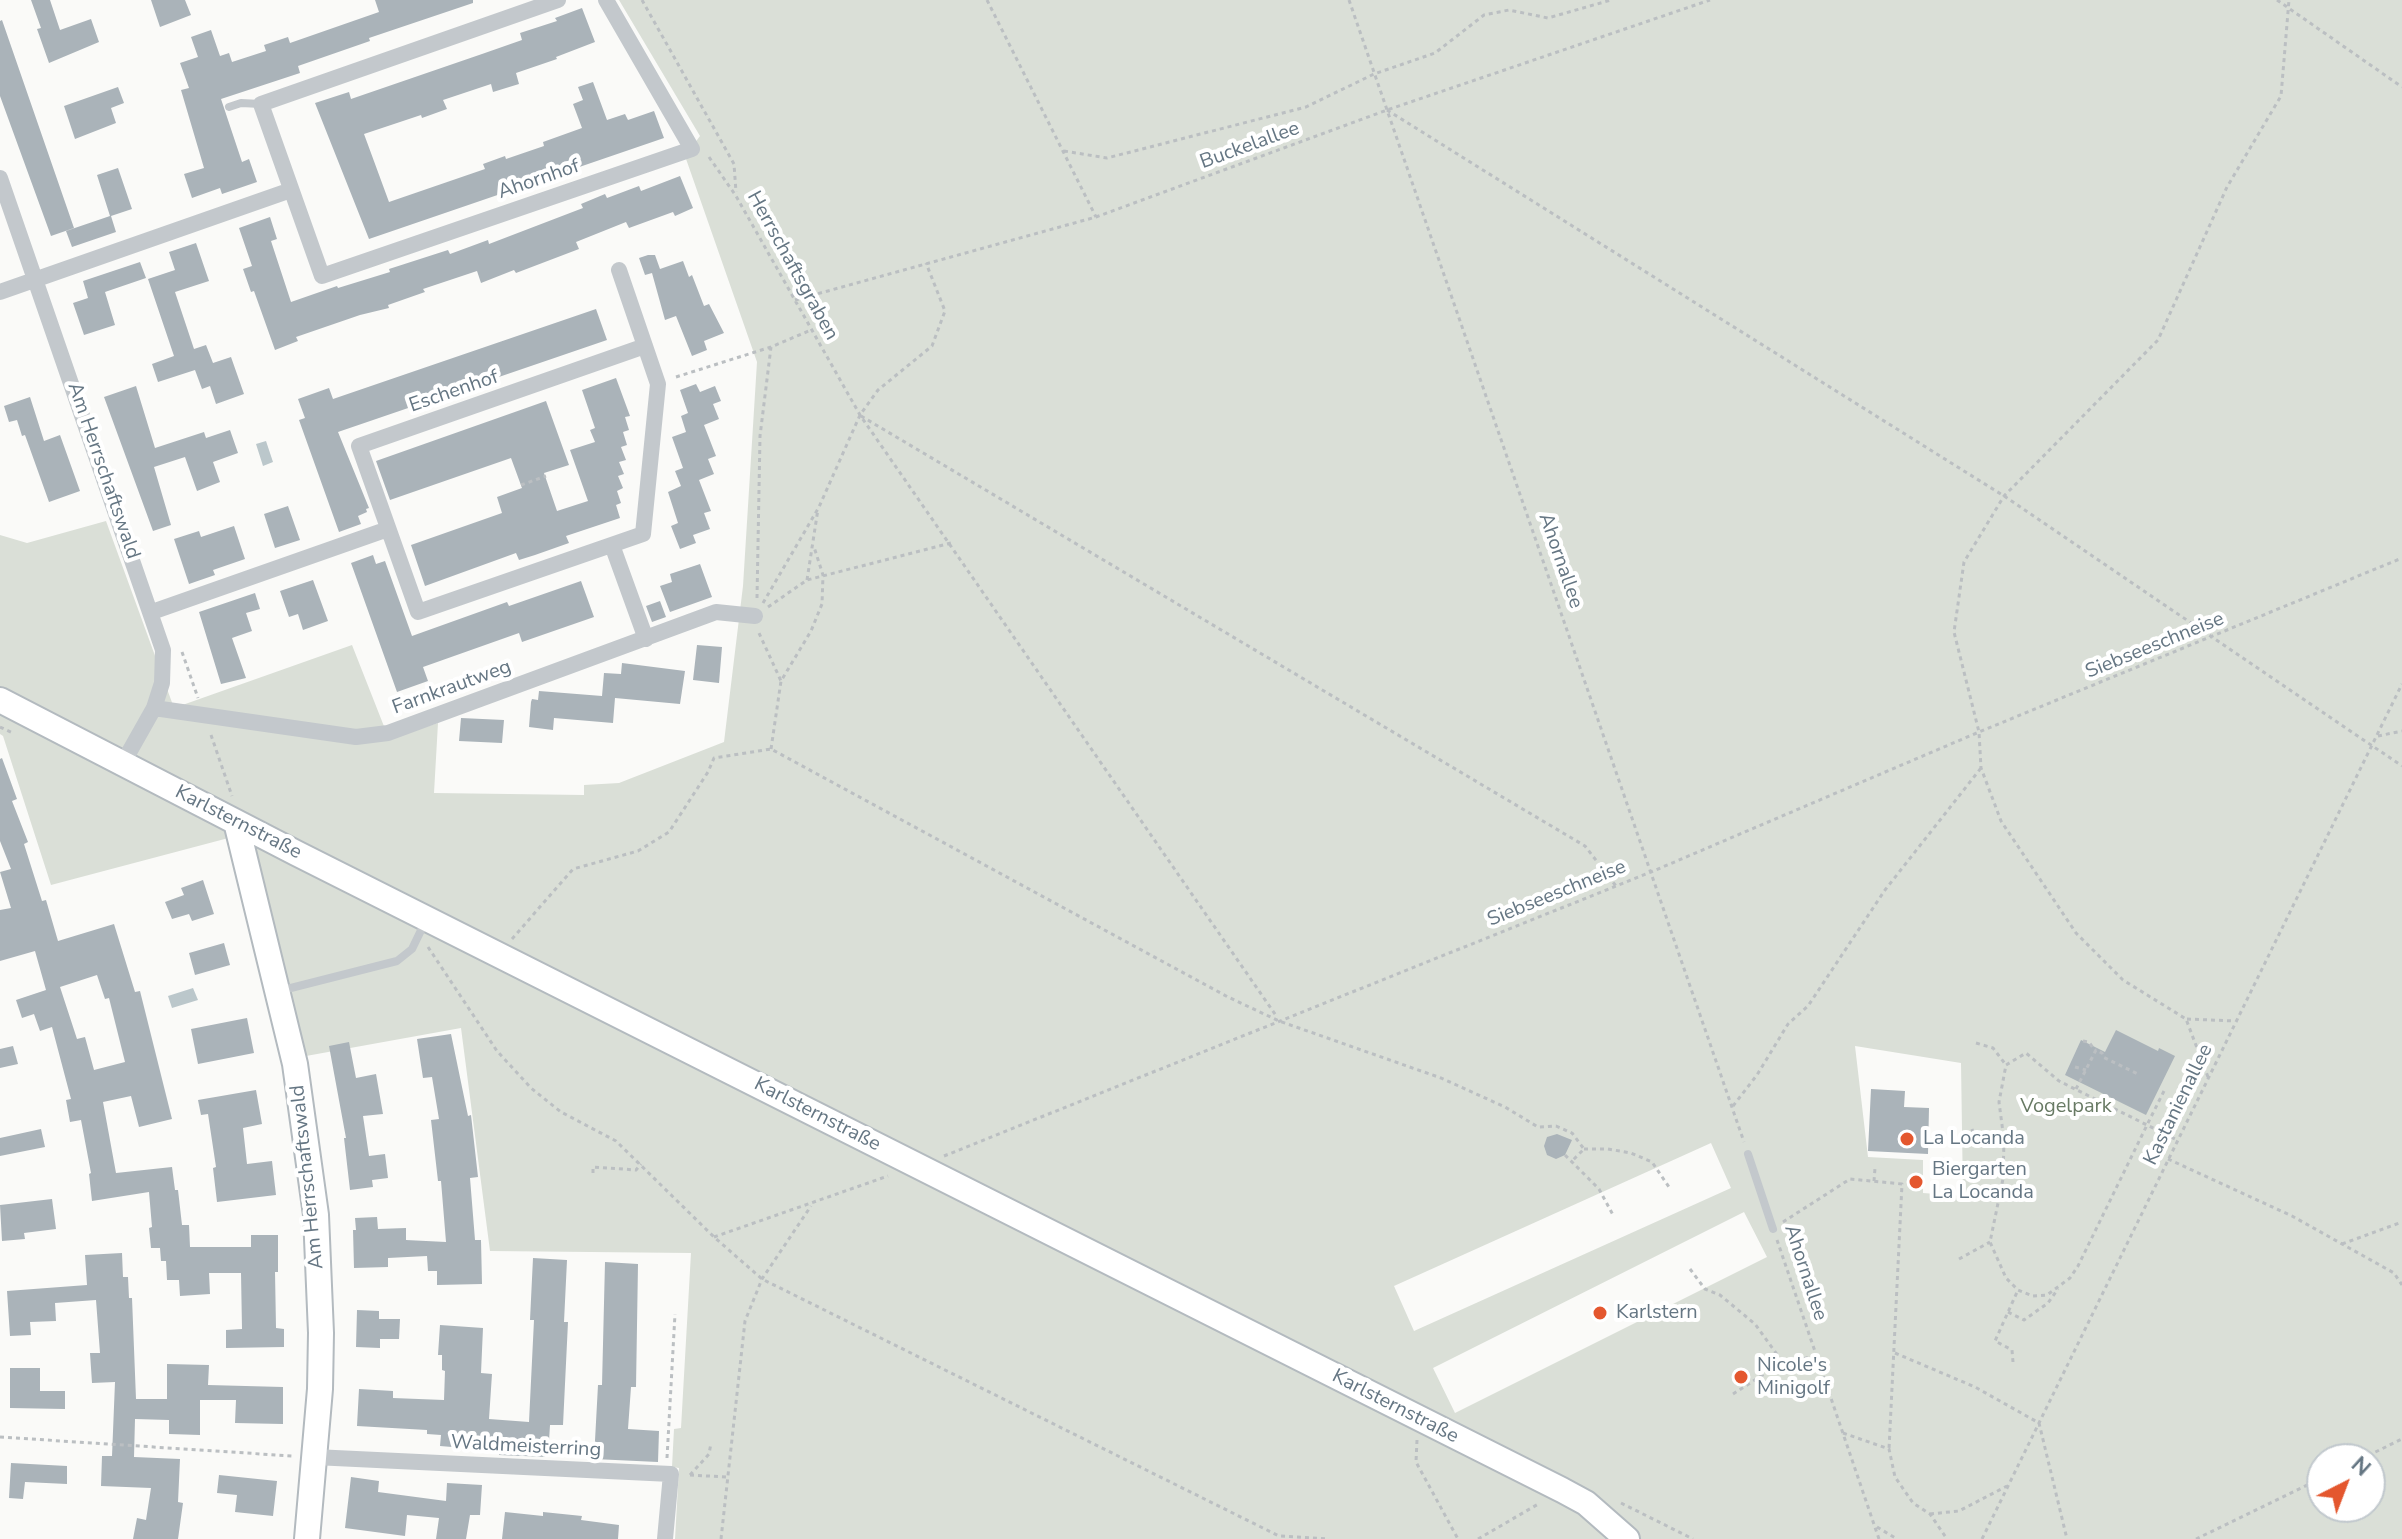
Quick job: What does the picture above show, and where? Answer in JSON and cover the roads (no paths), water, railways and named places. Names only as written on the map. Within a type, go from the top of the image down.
[{"type":"street","points":[[261,104],[558,0]]},
{"type":"street","name":"Ahornhof","points":[[261,104],[322,276],[692,149],[606,0]]},
{"type":"street","name":"Am Herrschaftswald","points":[[0,178],[163,650],[162,683],[154,708],[123,763]]},
{"type":"street","points":[[0,292],[291,190]]},
{"type":"street","name":"Eschenhof","points":[[619,270],[645,346],[658,384],[643,534],[418,612],[359,446],[645,346]]},
{"type":"street","points":[[152,612],[388,529]]},
{"type":"street","points":[[612,545],[646,639]]},
{"type":"street","name":"Farnkrautweg","points":[[154,708],[356,737],[388,733],[716,612],[755,616]]},
{"type":"street","name":"Karlsternstraße","points":[[0,700],[236,822],[423,926],[918,1166],[1562,1490],[1586,1503],[1627,1539]]},
{"type":"street","name":"Am Herrschaftswald","points":[[236,822],[295,1064],[316,1215],[320,1389],[307,1539]]},
{"type":"street","name":"Waldmeisterring","points":[[314,1457],[668,1474],[665,1539]]},
{"type":"lane","points":[[229,107],[241,103],[261,104]]},
{"type":"lane","points":[[278,991],[391,964],[408,954],[423,926]]},
{"type":"lane","name":"Ahornallee","points":[[1748,1154],[1773,1229]]},
{"type":"place","name":"La Locanda","points":[[1907,1139]]},
{"type":"place","name":"Biergarten La Locanda","points":[[1916,1182]]},
{"type":"place","name":"Karlstern","points":[[1600,1313]]},
{"type":"place","name":"Nicole's Minigolf","points":[[1741,1377]]},
{"type":"park label","name":"Vogelpark","points":[[2066,1107]]}]
